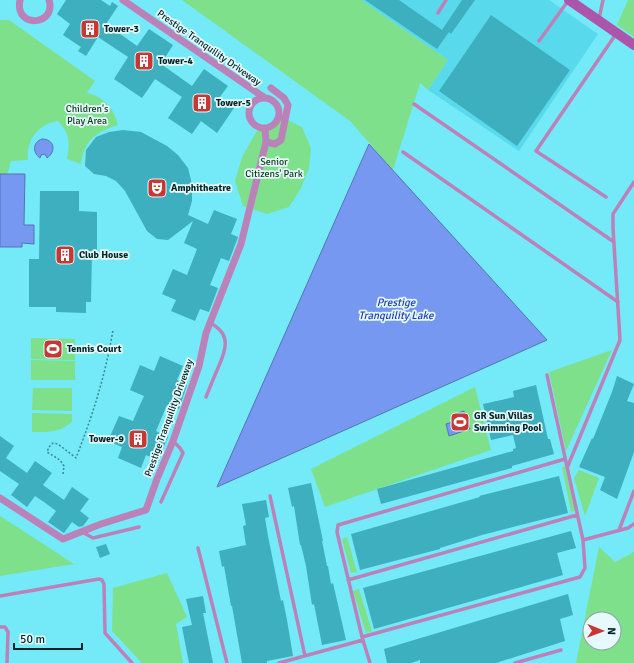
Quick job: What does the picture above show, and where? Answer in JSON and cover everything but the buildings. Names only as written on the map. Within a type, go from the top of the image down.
[{"type":"main road","points":[[569,0],[634,45]]},
{"type":"street","points":[[20,0],[19,5],[22,15],[26,19],[36,21],[41,20],[48,12],[50,8],[49,0]]},
{"type":"street","name":"Prestige Tranquility Driveway","points":[[123,0],[265,98],[274,102],[279,111],[278,121],[274,125],[265,129],[260,128],[251,122],[249,112],[253,104],[260,99],[265,98]]},
{"type":"street","points":[[266,142],[275,144],[281,140],[288,108],[285,100],[271,88]]},
{"type":"street","name":"Prestige Tranquility Driveway","points":[[0,498],[63,539],[101,524],[146,510],[199,366],[206,333],[241,244],[266,142],[265,129]]},
{"type":"lane","points":[[438,13],[446,0]]},
{"type":"lane","points":[[538,41],[569,0]]},
{"type":"lane","points":[[598,20],[603,0]]},
{"type":"lane","points":[[606,197],[536,151],[617,33]]},
{"type":"lane","points":[[414,104],[614,242]]},
{"type":"lane","points":[[403,152],[618,302]]},
{"type":"lane","points":[[567,469],[620,340],[613,214],[634,182]]},
{"type":"lane","points":[[206,397],[226,349],[225,338],[222,332],[219,328],[210,323]]},
{"type":"lane","points":[[279,663],[580,577],[585,568],[583,540],[547,375]]},
{"type":"lane","points":[[161,502],[183,453],[173,440]]},
{"type":"lane","points":[[370,663],[337,532],[337,528],[340,524],[565,459]]},
{"type":"lane","points":[[619,530],[634,491]]},
{"type":"lane","points":[[270,496],[305,656]]},
{"type":"lane","points":[[348,580],[577,515]]},
{"type":"lane","points":[[583,540],[632,526],[634,524]]},
{"type":"lane","points":[[82,532],[93,538],[139,527]]},
{"type":"lane","points":[[198,548],[226,663]]},
{"type":"lane","points":[[0,596],[99,578],[104,584],[105,633],[132,663]]},
{"type":"lane","points":[[0,626],[5,627],[8,632],[7,663]]},
{"type":"lane","points":[[515,663],[561,650]]},
{"type":"path","points":[[63,474],[64,466],[60,460],[47,452],[48,447],[53,443],[58,444],[76,458],[100,393],[110,351],[113,330]]},
{"type":"shaded area","points":[[361,0],[549,0],[598,34],[519,151],[428,90],[448,60]]},
{"type":"green space","points":[[182,0],[361,0],[448,60],[428,90],[420,83],[393,170],[350,121]]},
{"type":"green space","points":[[628,0],[634,0],[634,37],[617,25]]},
{"type":"green space","name":"Children's Play Area","points":[[0,20],[9,20],[95,81],[87,93],[103,100],[114,113],[118,125],[97,134],[92,138],[85,149],[81,164],[67,159],[69,148],[68,138],[65,130],[58,121],[39,129],[31,140],[28,160],[11,161],[8,172],[0,182]]},
{"type":"green space","name":"Senior Citizens' Park","points":[[281,117],[302,127],[311,148],[309,168],[301,188],[289,207],[267,214],[243,206],[235,181],[242,157],[258,129]]},
{"type":"green space","name":"Tennis Court","points":[[31,338],[75,339],[75,360],[31,359]]},
{"type":"green space","points":[[612,350],[566,451],[549,372]]},
{"type":"green space","points":[[31,360],[75,361],[75,380],[31,380]]},
{"type":"green space","points":[[475,387],[491,450],[325,507],[311,469]]},
{"type":"green space","points":[[33,388],[72,388],[72,411],[32,410]]},
{"type":"green space","points":[[32,413],[72,414],[72,421],[64,428],[59,430],[49,432],[32,432]]},
{"type":"green space","points":[[565,466],[575,511],[571,512],[562,467]]},
{"type":"green space","points":[[579,470],[599,478],[585,516],[574,478]]},
{"type":"green space","points":[[0,516],[74,564],[0,576]]},
{"type":"green space","points":[[347,537],[357,572],[351,573],[342,539]]},
{"type":"green space","points":[[599,547],[615,562],[634,552],[634,663],[576,663],[582,633],[582,651],[622,651],[622,611],[586,611]]},
{"type":"green space","points":[[167,573],[187,617],[176,624],[183,663],[142,663],[112,631],[113,588]]},
{"type":"green space","points":[[359,589],[372,631],[366,633],[353,591]]},
{"type":"water","points":[[42,139],[49,141],[53,146],[52,152],[47,158],[45,154],[41,155],[40,158],[37,156],[35,150],[35,145]]},
{"type":"water","name":"Prestige Tranquility Lake","points":[[369,144],[547,340],[217,487]]},
{"type":"water","points":[[0,174],[25,174],[24,225],[34,225],[34,244],[22,243],[22,247],[0,247]]},
{"type":"water","name":"GR Sun Villas Swimming Pool","points":[[464,411],[470,429],[449,436],[446,424],[460,420],[458,413]]},
{"type":"place","name":"Tower-3","points":[[90,29]]},
{"type":"place","name":"Tower-4","points":[[144,61]]},
{"type":"place","name":"Tower-5","points":[[202,103]]},
{"type":"place","name":"Amphitheatre","points":[[157,188]]},
{"type":"place","name":"Club House","points":[[65,255]]},
{"type":"place","name":"Tennis Court","points":[[53,349]]},
{"type":"place","name":"GR Sun Villas Swimming Pool","points":[[460,422]]},
{"type":"place","name":"Tower-9","points":[[138,439]]}]
